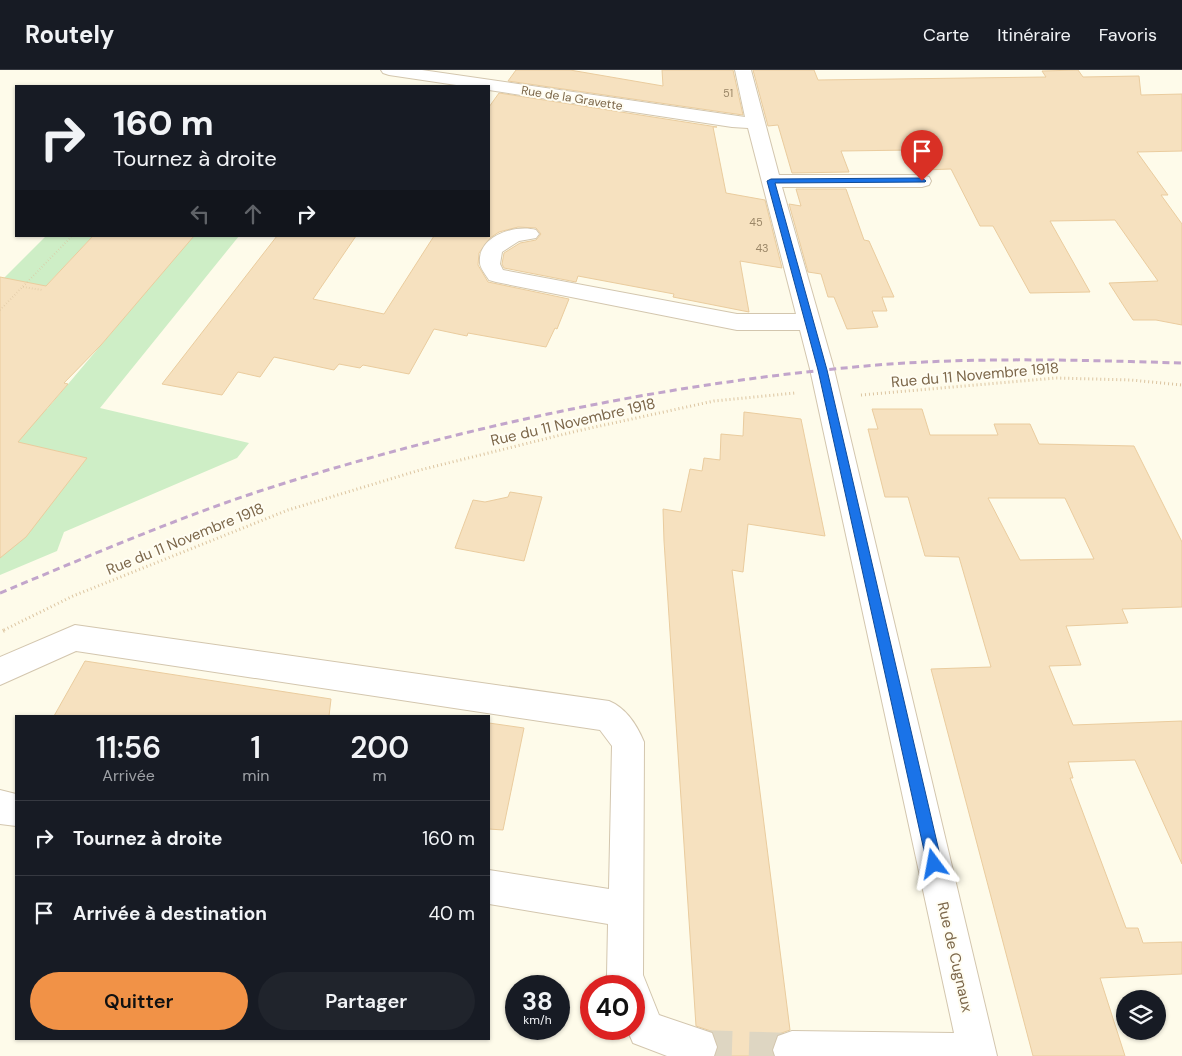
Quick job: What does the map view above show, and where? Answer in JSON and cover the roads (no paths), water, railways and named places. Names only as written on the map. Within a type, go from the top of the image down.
[{"type":"street","name":"Rue de la Gravette","points":[[389,70],[488,85]]},
{"type":"street","name":"Rue de Cugnaux","points":[[743,70],[755,123],[810,322],[978,1055]]},
{"type":"street","name":"Rue de la Gravette","points":[[490,85],[732,122],[755,123]]},
{"type":"street","points":[[771,181],[922,181]]},
{"type":"street","points":[[529,234],[504,239],[491,252],[490,264],[496,274],[737,322],[810,322]]},
{"type":"street","points":[[0,671],[75,638],[609,716],[628,742],[625,975]]},
{"type":"street","points":[[0,807],[15,810]]},
{"type":"street","points":[[490,887],[626,909]]},
{"type":"street","points":[[645,1027],[646,1030],[698,1046]]},
{"type":"street","points":[[792,1050],[978,1055]]},
{"type":"tunnel","points":[[698,1047],[792,1050]]},
{"type":"railway","points":[[0,593],[213,507],[285,483],[431,442],[578,408],[726,382],[801,372],[915,362],[1067,360],[1182,363]]}]
